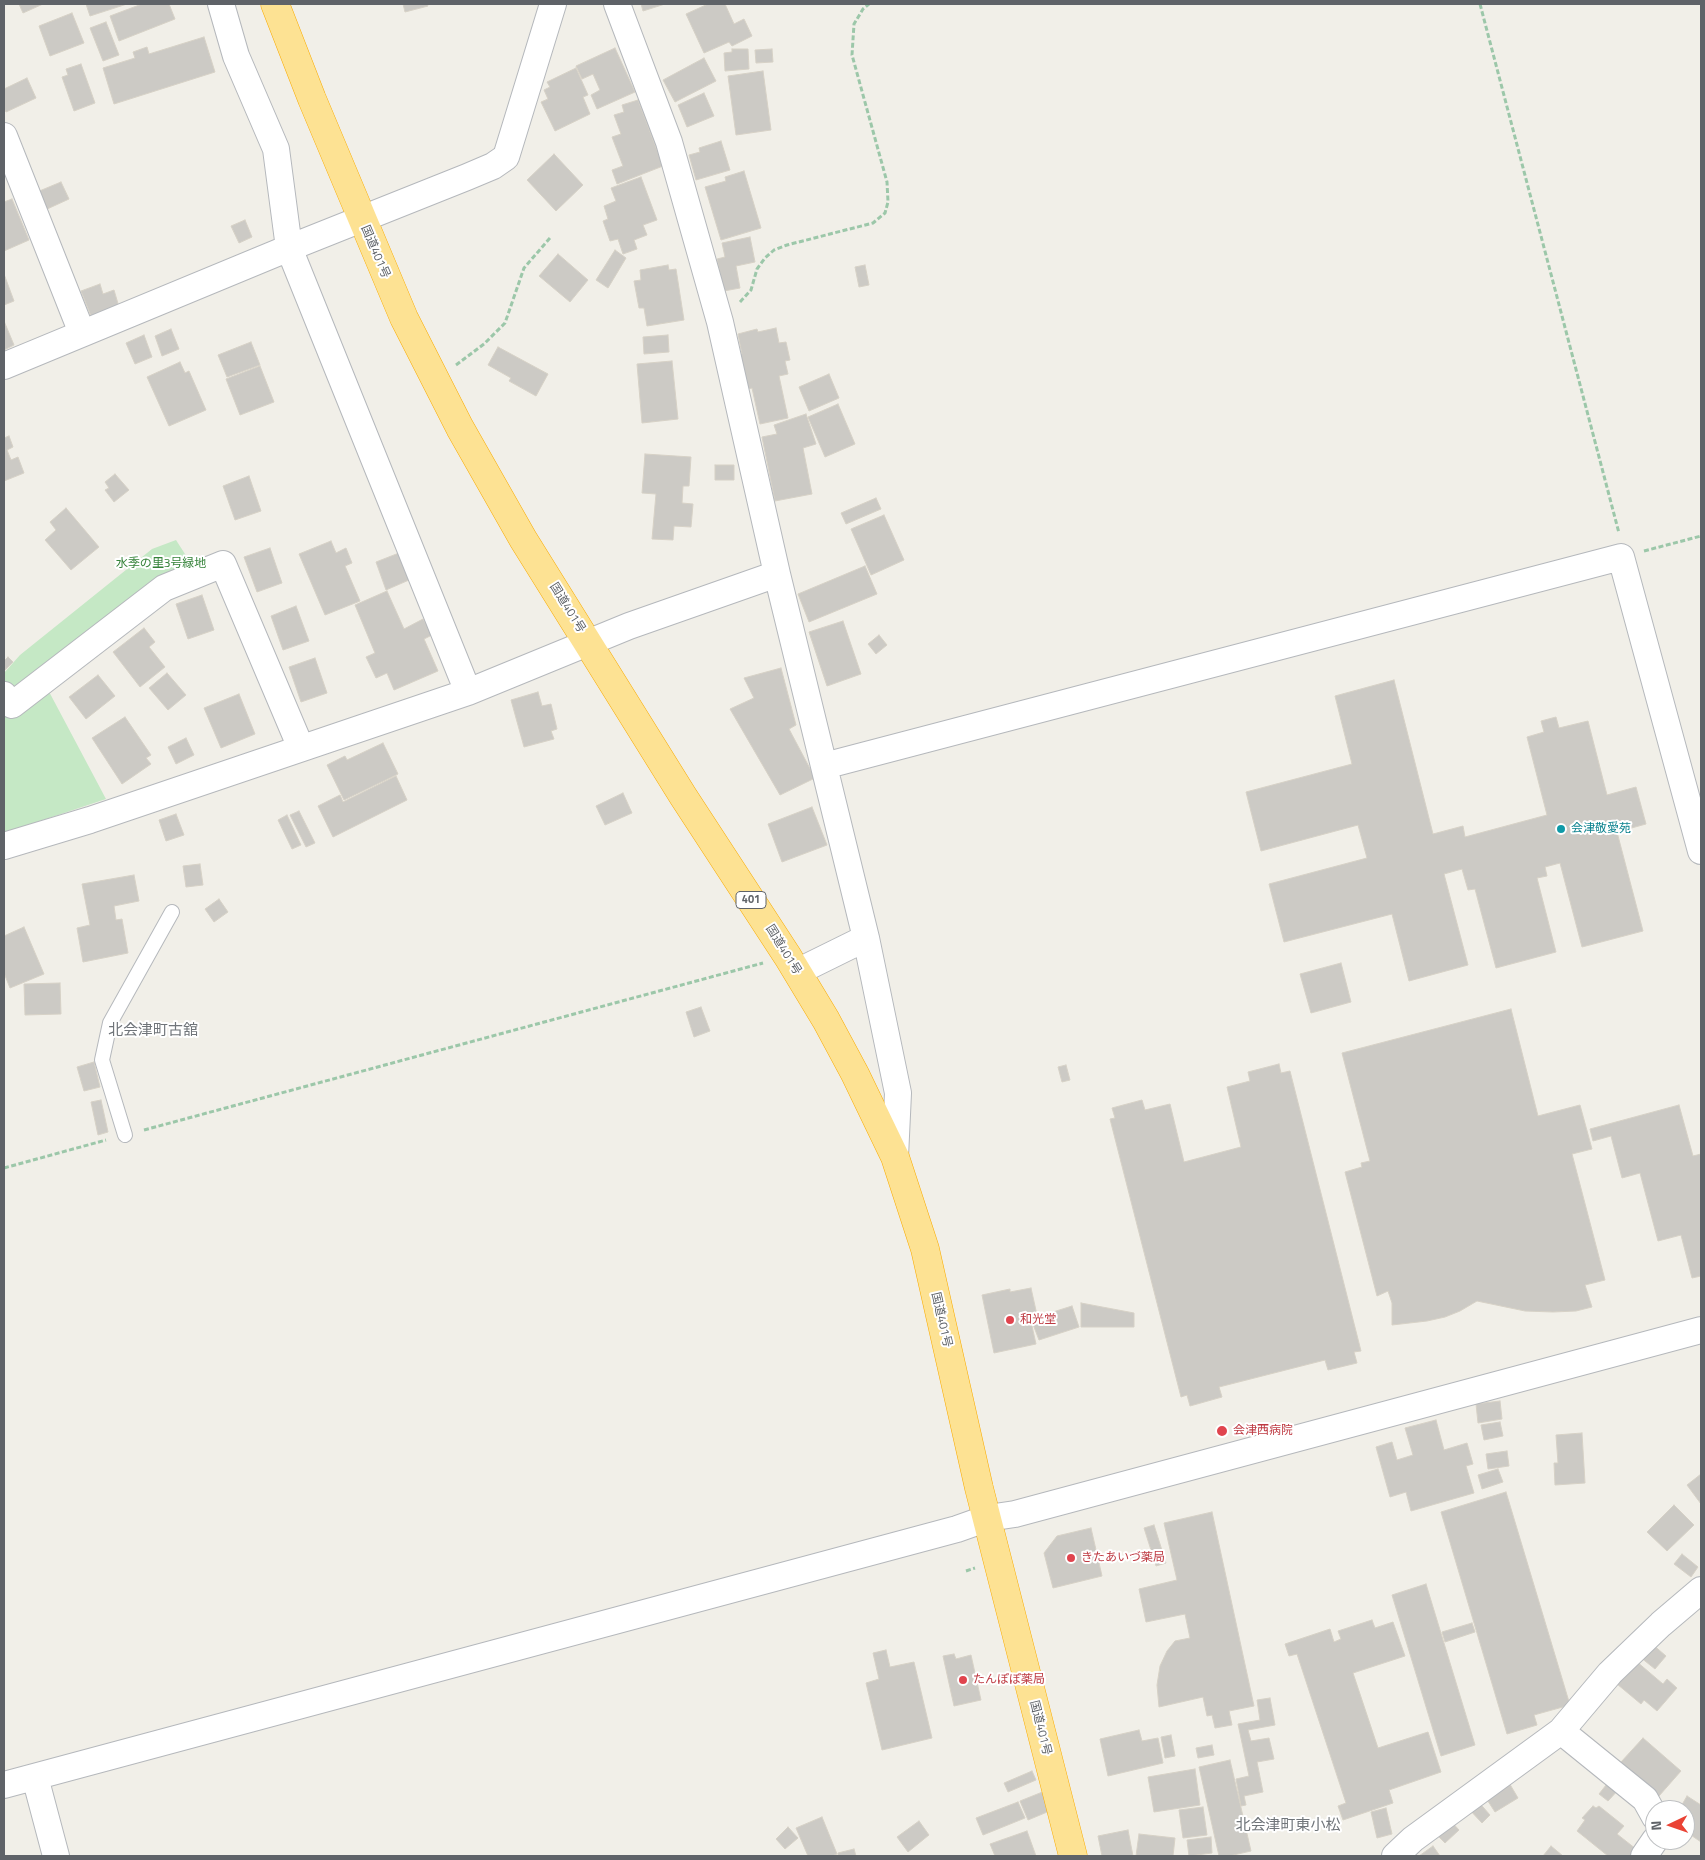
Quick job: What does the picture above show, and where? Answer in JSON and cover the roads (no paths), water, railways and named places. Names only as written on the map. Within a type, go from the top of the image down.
[{"type":"highway","name":"国道401号","points":[[275,4],[312,99],[404,318],[460,428],[523,539],[683,796],[792,964],[855,1074],[895,1157],[925,1249],[979,1488],[1073,1856]]},
{"type":"street","points":[[221,4],[236,56],[276,149],[289,248],[468,692]]},
{"type":"street","points":[[4,366],[361,218],[493,166],[506,157],[553,4]]},
{"type":"street","points":[[618,4],[669,142],[720,322],[777,574],[866,938],[898,1093],[895,1157]]},
{"type":"street","points":[[6,150],[82,333]]},
{"type":"street","points":[[824,766],[1621,558],[1701,851]]},
{"type":"street","points":[[4,695],[12,705],[164,588],[223,564],[301,748]]},
{"type":"street","points":[[4,846],[90,820],[468,692],[588,642],[777,574]]},
{"type":"street","points":[[792,964],[866,938]]},
{"type":"street","points":[[4,1785],[957,1529],[988,1518],[1016,1514],[1701,1330]]},
{"type":"street","points":[[1395,1856],[1413,1839],[1561,1731],[1610,1673],[1661,1624],[1701,1590]]},
{"type":"street","points":[[1561,1731],[1645,1801]]},
{"type":"street","points":[[35,1777],[56,1856]]},
{"type":"lane","points":[[124,1135],[102,1060],[110,1023],[172,912]]},
{"type":"place","name":"会津敬愛苑","points":[[1561,829]]},
{"type":"place","name":"和光堂","points":[[1010,1320]]},
{"type":"place","name":"会津西病院","points":[[1222,1431]]},
{"type":"place","name":"きたあいづ薬局","points":[[1071,1558]]},
{"type":"place","name":"たんぽぽ薬局","points":[[963,1680]]},
{"type":"district","name":"北会津町古舘","points":[[153,1031]]},
{"type":"district","name":"北会津町東小松","points":[[1288,1826]]},
{"type":"park label","name":"水季の里3号緑地","points":[[161,564]]}]
